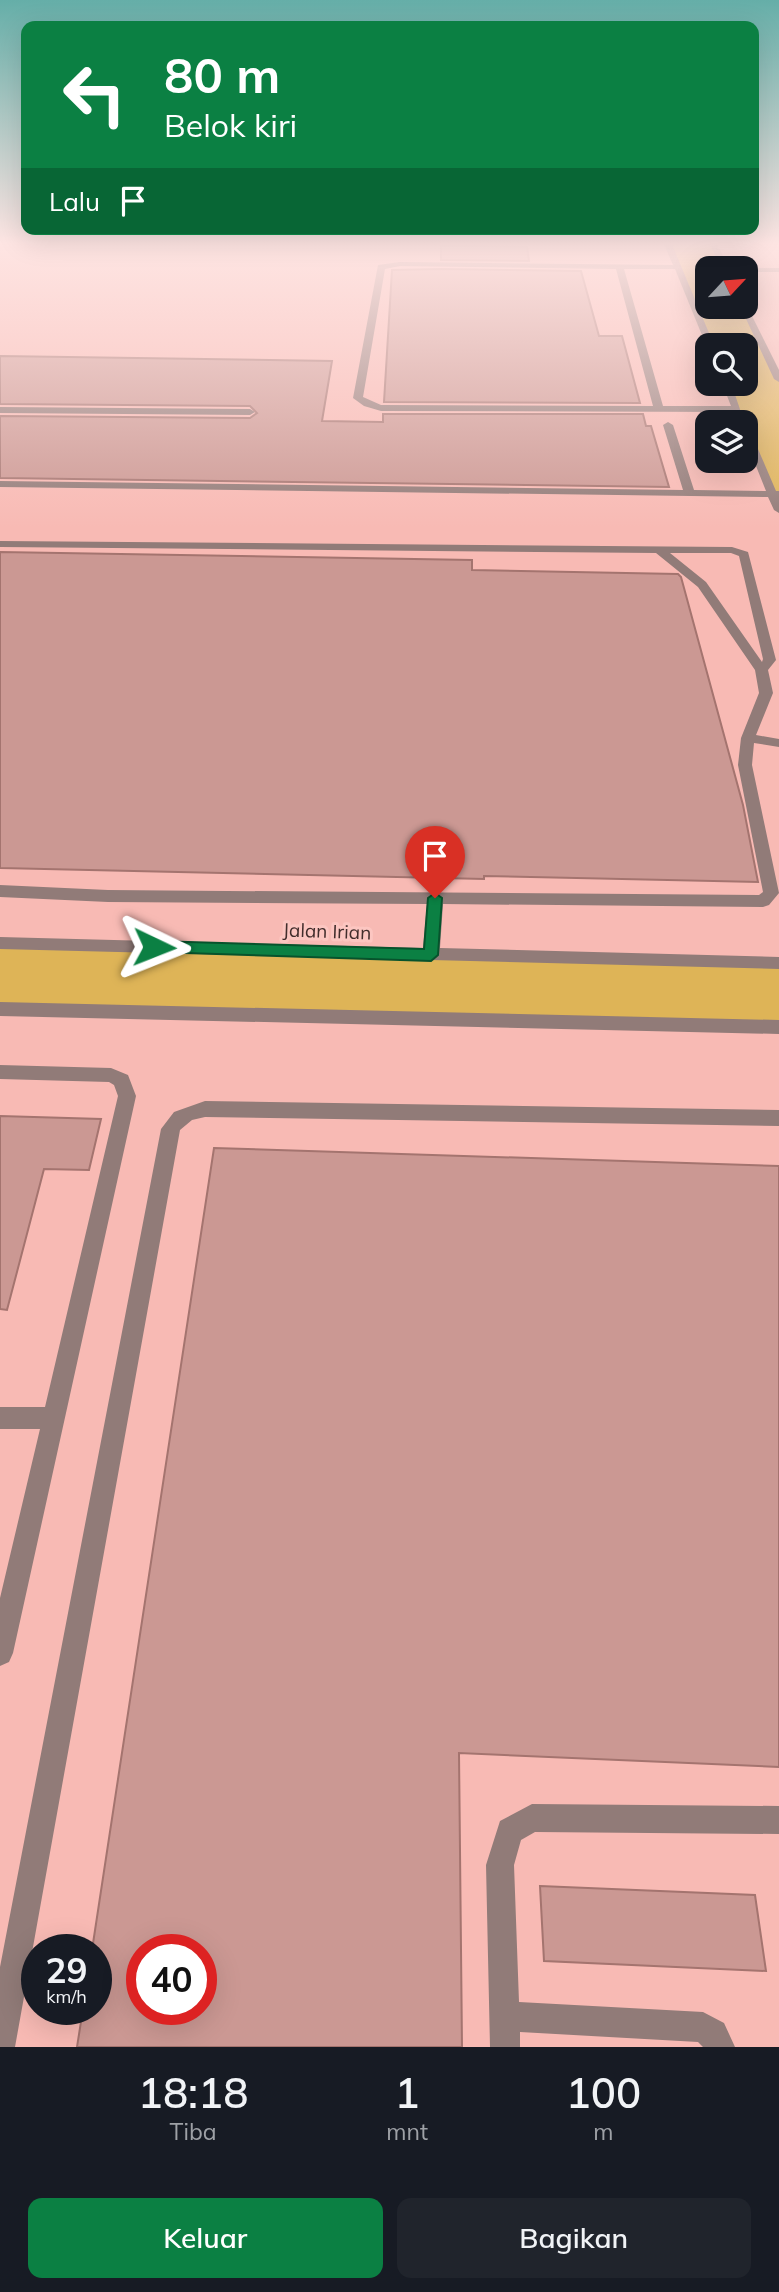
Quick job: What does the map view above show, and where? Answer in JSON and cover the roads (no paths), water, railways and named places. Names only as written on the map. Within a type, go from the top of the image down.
[{"type":"street","points":[[369,338],[358,398],[381,408],[736,409],[731,396]]},
{"type":"street","points":[[640,338],[659,409]]},
{"type":"street","points":[[759,338],[779,379]]},
{"type":"street","points":[[0,410],[250,412]]},
{"type":"street","points":[[668,425],[689,492]]},
{"type":"street","points":[[758,456],[776,494],[779,510]]},
{"type":"street","points":[[0,484],[776,494]]},
{"type":"street","points":[[0,544],[732,550],[744,554],[770,660],[761,670]]},
{"type":"street","points":[[0,891],[108,896],[763,901],[775,892],[746,765],[748,738],[762,709],[773,694],[761,670],[702,585],[659,550]]},
{"type":"street","points":[[762,709],[779,711]]},
{"type":"street","points":[[748,738],[779,743]]},
{"type":"street","points":[[431,955],[435,898]]},
{"type":"street","name":"Jalan Irian","points":[[0,943],[779,963]]},
{"type":"street","points":[[0,1009],[779,1027]]},
{"type":"street","points":[[0,1072],[117,1076],[126,1087],[127,1096],[0,1653]]},
{"type":"street","points":[[1,2047],[170,1129],[176,1121],[185,1114],[205,1109],[779,1118]]},
{"type":"street","points":[[0,1418],[54,1418]]},
{"type":"street","points":[[505,2047],[500,1865],[510,1831],[532,1818],[779,1820]]},
{"type":"street","points":[[504,2016],[703,2027],[713,2034],[720,2047]]}]
